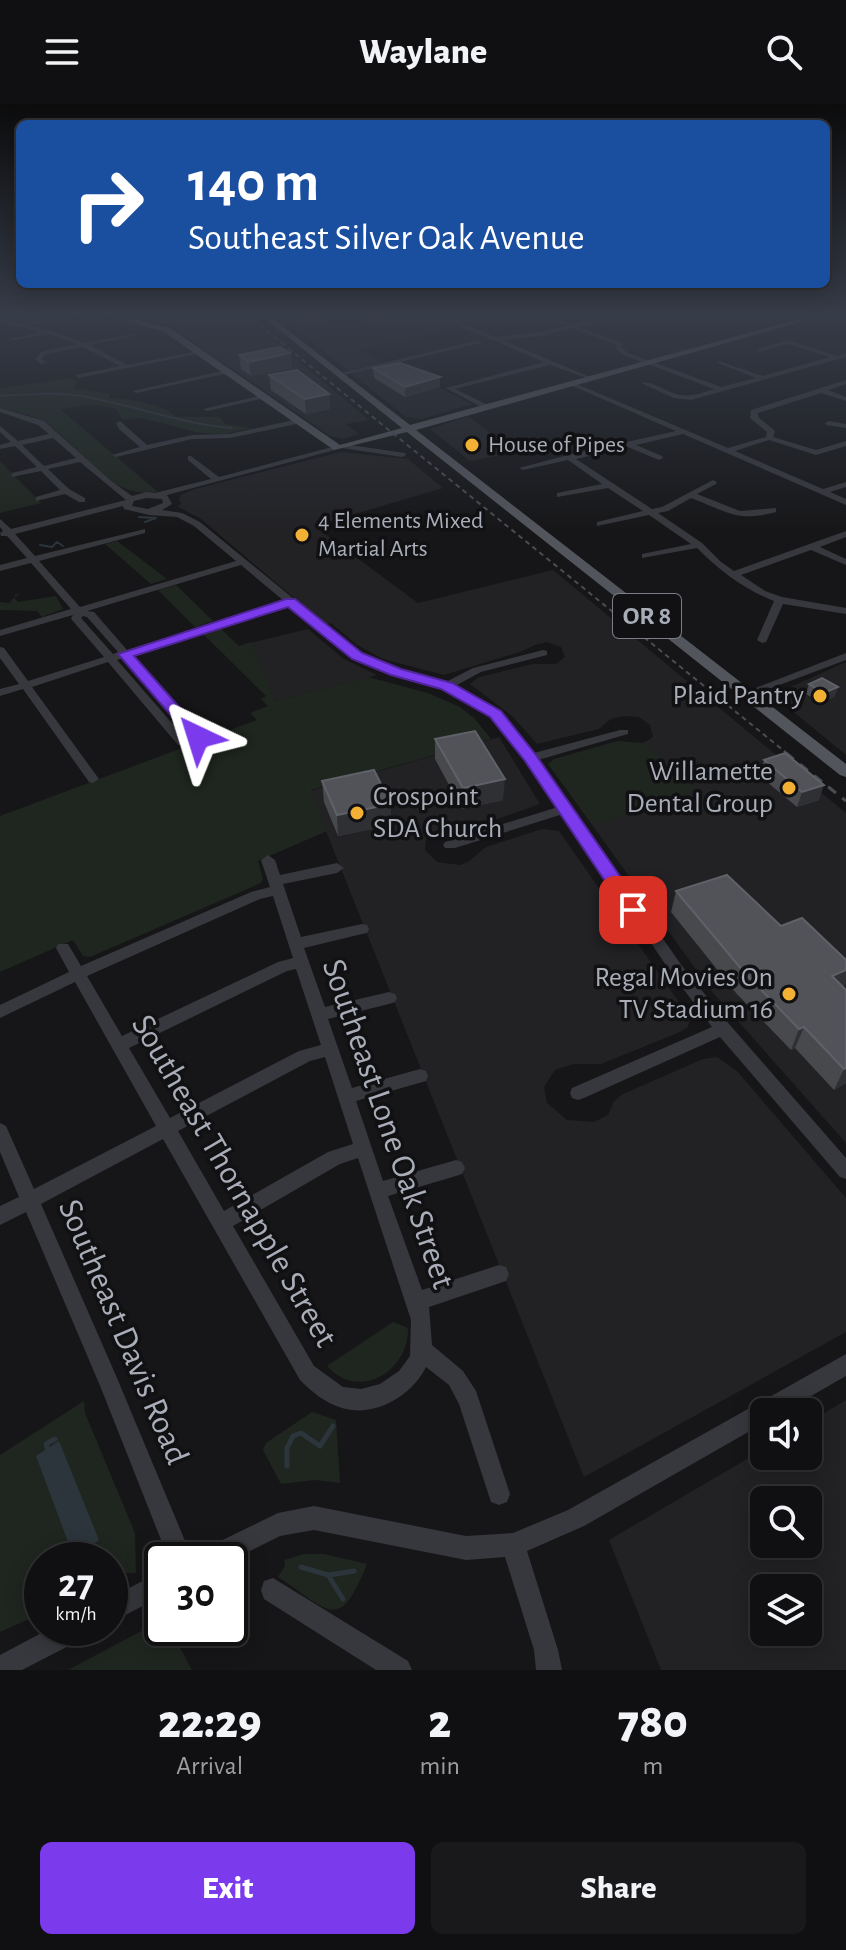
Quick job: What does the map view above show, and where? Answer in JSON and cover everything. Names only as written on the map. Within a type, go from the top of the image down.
[{"type":"main road","points":[[249,387],[341,447],[555,387]]},
{"type":"main road","name":"OR 8","points":[[357,387],[846,772]]},
{"type":"main road","points":[[367,440],[387,428],[389,412]]},
{"type":"main road","points":[[379,433],[408,427]]},
{"type":"street","points":[[136,391],[155,387]]},
{"type":"street","points":[[453,387],[449,388],[483,406]]},
{"type":"street","points":[[579,387],[846,502]]},
{"type":"street","points":[[655,387],[684,398],[733,387]]},
{"type":"street","points":[[714,387],[722,390]]},
{"type":"street","points":[[769,438],[771,431],[754,418],[754,412],[833,387]]},
{"type":"street","points":[[823,391],[846,399]]},
{"type":"street","points":[[207,409],[263,397]]},
{"type":"street","points":[[0,410],[32,418],[119,489],[129,503],[179,515],[197,524],[357,656],[396,672],[447,686],[496,714],[531,758],[659,945],[723,1029],[846,1171]]},
{"type":"street","points":[[116,455],[201,436],[230,436],[298,421]]},
{"type":"street","points":[[120,423],[146,448]]},
{"type":"street","points":[[829,423],[846,426]]},
{"type":"street","points":[[0,428],[66,491],[82,500]]},
{"type":"street","points":[[523,468],[684,432]]},
{"type":"street","points":[[0,447],[55,435]]},
{"type":"street","points":[[727,451],[769,438],[816,453],[846,443]]},
{"type":"street","points":[[630,445],[659,458]]},
{"type":"street","points":[[119,489],[158,495],[341,447],[402,455]]},
{"type":"street","points":[[568,457],[699,545],[762,593],[780,600],[846,611]]},
{"type":"street","points":[[191,458],[217,479]]},
{"type":"street","points":[[15,475],[82,459]]},
{"type":"street","points":[[600,524],[672,506],[713,482]]},
{"type":"street","points":[[822,492],[846,484]]},
{"type":"street","points":[[560,495],[609,485]]},
{"type":"street","points":[[154,511],[185,488]]},
{"type":"street","points":[[39,499],[66,491]]},
{"type":"street","points":[[5,534],[129,503],[146,495]]},
{"type":"street","points":[[158,495],[179,515]]},
{"type":"street","points":[[691,495],[742,517],[773,510]]},
{"type":"street","points":[[0,522],[5,534],[34,559],[79,612],[90,614],[196,733],[197,738],[182,742],[76,618],[79,612]]},
{"type":"street","points":[[0,568],[142,531]]},
{"type":"street","points":[[734,574],[846,534]]},
{"type":"street","points":[[645,556],[699,545]]},
{"type":"street","points":[[813,547],[846,562]]},
{"type":"street","points":[[0,633],[243,562]]},
{"type":"street","points":[[762,640],[780,600]]},
{"type":"street","points":[[0,693],[290,602]]},
{"type":"street","points":[[0,650],[93,779]]},
{"type":"street","points":[[447,686],[477,670],[543,653]]},
{"type":"street","points":[[746,694],[846,656]]},
{"type":"street","points":[[531,758],[624,732]]},
{"type":"street","points":[[450,845],[564,809]]},
{"type":"street","name":"Southeast Lone Oak Street","points":[[268,860],[401,1263],[418,1301],[422,1350]]},
{"type":"street","points":[[0,1012],[276,886],[337,868]]},
{"type":"street","points":[[296,944],[362,929]]},
{"type":"street","name":"Southeast Thornapple Street","points":[[63,948],[307,1373],[324,1388],[348,1399],[382,1395],[404,1381],[422,1350]]},
{"type":"street","points":[[119,1045],[283,966],[301,962]]},
{"type":"street","points":[[319,1015],[389,998]]},
{"type":"street","points":[[578,1093],[723,1029]]},
{"type":"street","points":[[0,1216],[305,1056],[330,1049]]},
{"type":"street","points":[[346,1097],[420,1076]]},
{"type":"street","name":"Southeast Davis Road","points":[[0,1131],[173,1542]]},
{"type":"street","points":[[221,1223],[334,1158],[363,1148]]},
{"type":"street","points":[[377,1191],[456,1168]]},
{"type":"street","points":[[418,1301],[499,1274]]},
{"type":"street","points":[[422,1350],[456,1378],[468,1399],[499,1494]]},
{"type":"street","points":[[243,1542],[278,1525],[314,1518],[466,1548],[513,1545],[576,1518],[846,1364]]},
{"type":"street","points":[[513,1545],[546,1650],[549,1670]]},
{"type":"street","points":[[273,1590],[399,1670]]},
{"type":"street","points":[[0,1668],[42,1646]]},
{"type":"shaded area","points":[[74,387],[110,394],[110,398],[155,406],[176,417],[220,417],[225,424],[252,428],[225,434],[200,433],[142,418],[122,419],[116,409],[108,407],[82,406],[61,410],[158,492],[140,492],[123,488],[109,479],[43,421],[0,408],[0,388]]},
{"type":"shaded area","points":[[259,387],[330,387],[369,420],[346,424],[359,434],[343,439],[330,436]]},
{"type":"shaded area","points":[[369,387],[439,387],[472,404],[421,419],[406,417]]},
{"type":"shaded area","points":[[468,416],[516,452],[470,461],[430,429]]},
{"type":"shaded area","points":[[341,452],[408,459],[443,488],[314,526],[418,603],[553,570],[846,813],[846,1143],[713,993],[551,768],[645,742],[653,737],[650,725],[639,717],[624,716],[611,719],[599,729],[537,744],[512,716],[470,684],[479,677],[533,664],[556,664],[565,657],[561,647],[547,642],[444,675],[383,659],[357,645],[331,623],[326,625],[201,519],[177,506],[181,504],[179,498],[182,494],[195,489]]},
{"type":"shaded area","points":[[1,462],[41,503],[0,513]]},
{"type":"shaded area","points":[[117,541],[167,579],[151,584],[105,544]]},
{"type":"shaded area","points":[[176,585],[213,621],[195,627],[158,590]]},
{"type":"shaded area","points":[[56,596],[63,609],[42,617],[37,611],[0,610],[0,602],[10,603],[14,597],[18,602]]},
{"type":"shaded area","points":[[221,629],[239,646],[251,642],[275,701],[368,677],[428,693],[460,707],[474,718],[491,739],[311,790],[327,831],[258,861],[263,879],[261,883],[90,957],[83,956],[73,940],[0,972],[0,816],[257,720],[250,713],[268,706],[261,699],[266,696],[203,634]]},
{"type":"shaded area","points":[[308,629],[344,659],[377,675],[275,701],[250,643]]},
{"type":"shaded area","points":[[846,662],[846,755],[773,695]]},
{"type":"shaded area","points":[[499,737],[540,804],[469,829],[436,831],[426,839],[425,850],[437,862],[460,865],[486,847],[542,829],[559,831],[690,1018],[688,1027],[680,1032],[601,1064],[573,1064],[555,1070],[544,1087],[547,1103],[567,1120],[594,1122],[608,1115],[614,1101],[623,1094],[703,1059],[717,1057],[737,1071],[846,1198],[846,1332],[584,1477],[310,791]]},
{"type":"shaded area","points":[[617,741],[644,743],[697,791],[593,825],[548,764],[554,759]]},
{"type":"shaded area","points":[[393,1322],[408,1328],[406,1343],[400,1357],[380,1377],[353,1381],[327,1366]]},
{"type":"shaded area","points":[[846,1400],[846,1670],[661,1670],[609,1540],[750,1457],[750,1470],[822,1470],[822,1415]]},
{"type":"shaded area","points":[[84,1401],[85,1413],[135,1533],[136,1573],[128,1573],[128,1542],[24,1542],[24,1621],[0,1632],[0,1455]]},
{"type":"shaded area","points":[[312,1412],[336,1420],[340,1483],[315,1480],[281,1484],[263,1450],[266,1443]]},
{"type":"shaded area","points":[[59,1441],[99,1540],[68,1542],[36,1456]]},
{"type":"shaded area","points":[[304,1554],[324,1554],[367,1564],[349,1600],[340,1608],[332,1610],[322,1606],[278,1577],[285,1566],[284,1560]]},
{"type":"shaded area","points":[[144,1630],[144,1646],[179,1646],[192,1670],[68,1670],[113,1646],[128,1646],[128,1638]]},
{"type":"building","points":[[287,387],[320,387],[329,394],[305,399]]},
{"type":"building","points":[[822,678],[838,687],[824,693],[809,684]]},
{"type":"building","points":[[475,731],[505,779],[463,788],[435,739]]},
{"type":"building","points":[[785,753],[824,785],[802,792],[764,760]]},
{"type":"building","points":[[374,770],[391,804],[337,815],[322,781]]},
{"type":"building","name":"Regal Movies On TV Stadium 16","points":[[727,875],[781,926],[802,918],[846,960],[846,970],[832,976],[846,990],[846,1068],[804,1027],[799,1029],[743,971],[676,891]]},
{"type":"waterway","points":[[0,396],[76,395],[195,423],[232,428]]},
{"type":"waterway","points":[[139,517],[156,518],[145,522]]},
{"type":"waterway","points":[[40,545],[52,547],[57,542],[63,546]]},
{"type":"waterway","points":[[287,1466],[287,1448],[293,1436],[301,1433],[320,1446],[333,1426]]},
{"type":"waterway","points":[[48,1450],[46,1444],[55,1439]]},
{"type":"waterway","points":[[301,1567],[328,1575],[343,1599]]},
{"type":"waterway","points":[[330,1575],[354,1571]]},
{"type":"railway","points":[[336,387],[789,755]]},
{"type":"railway","points":[[786,753],[846,801]]},
{"type":"place","name":"House of Pipes","points":[[472,445]]},
{"type":"place","name":"4 Elements Mixed Martial Arts","points":[[302,535]]},
{"type":"place","name":"Plaid Pantry","points":[[820,696]]},
{"type":"place","name":"Willamette Dental Group","points":[[789,788]]},
{"type":"place","name":"Crospoint SDA Church","points":[[357,813]]},
{"type":"place","name":"Regal Movies On TV Stadium 16","points":[[789,994]]},
{"type":"route","points":[[198,737],[125,654],[290,602],[357,656],[396,672],[447,686],[496,714],[531,758],[633,910]]}]
